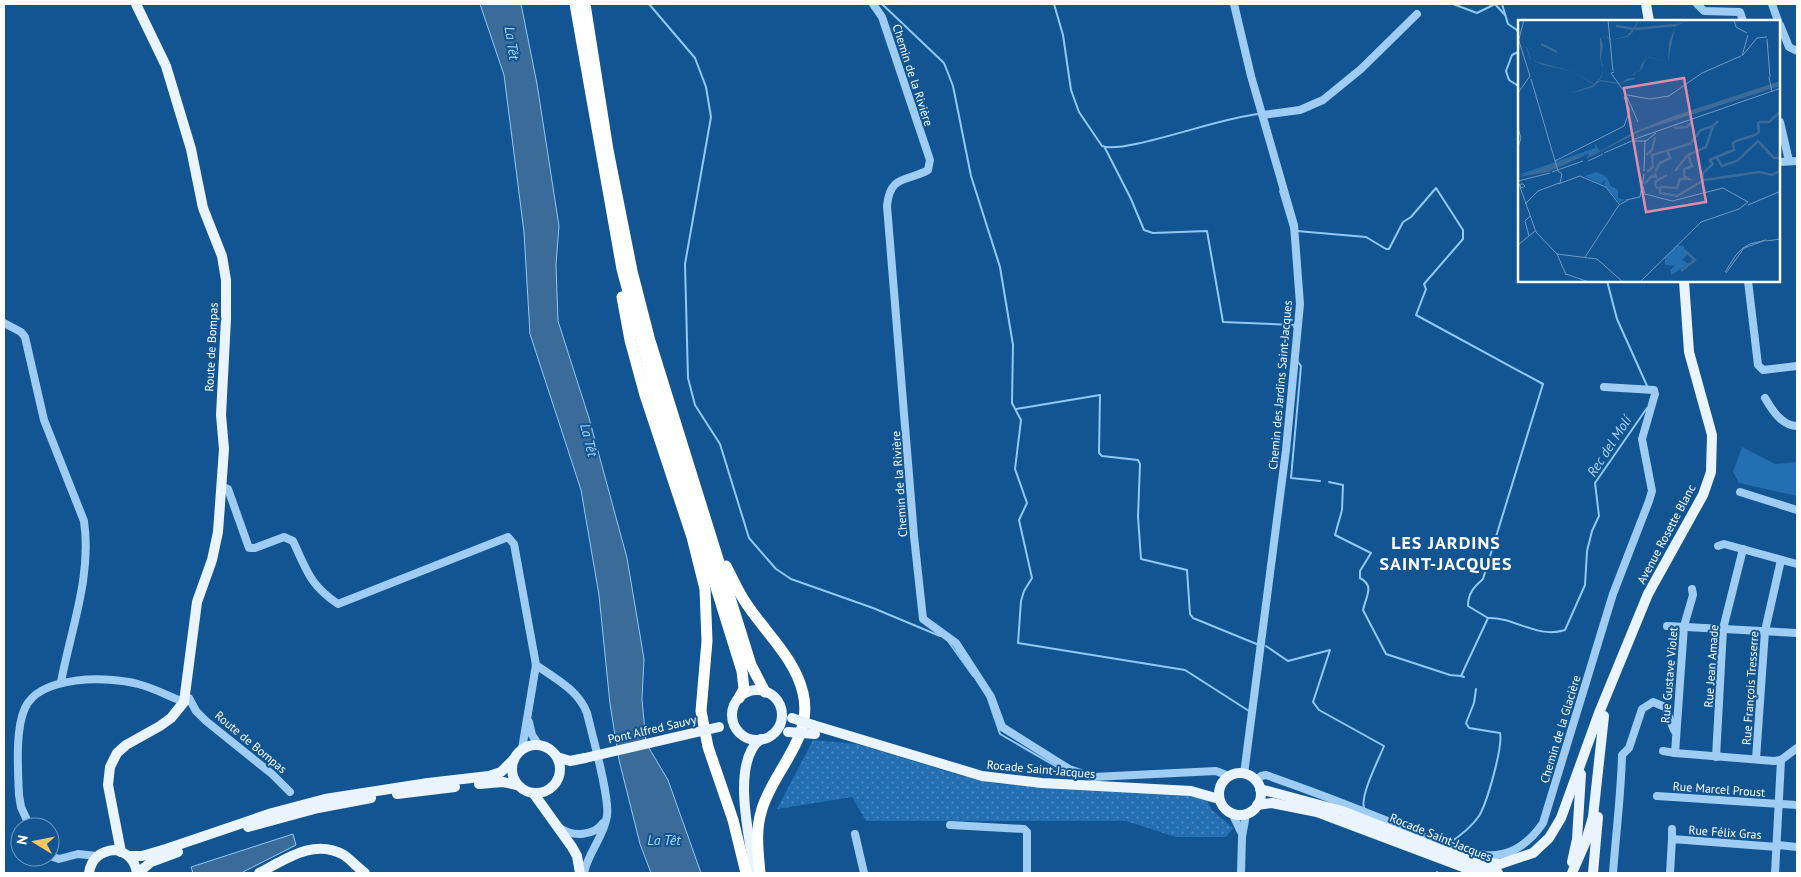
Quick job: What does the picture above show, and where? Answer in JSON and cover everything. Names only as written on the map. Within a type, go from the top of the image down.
[{"type":"highway","points":[[575,4],[606,190],[618,281],[630,340],[645,395],[692,537],[705,589],[707,641],[701,711],[708,747],[733,820],[748,873]]},
{"type":"highway","points":[[585,4],[610,160],[632,271],[653,350],[751,665],[765,692]]},
{"type":"highway","points":[[606,190],[622,269],[654,388],[742,671],[744,689],[739,698]]},
{"type":"highway","points":[[711,532],[746,604],[787,658],[803,692],[805,708],[802,727],[794,750],[770,790],[758,822],[757,839],[760,873]]},
{"type":"main road","name":"Route de Bompas","points":[[136,4],[166,66],[191,148],[203,208],[222,256],[226,280],[226,319],[221,396],[224,449],[222,487],[212,560],[197,602],[183,702]]},
{"type":"main road","points":[[1646,4],[1650,20]]},
{"type":"main road","name":"Avenue Rosette Blanc","points":[[1615,677],[1648,594],[1703,495],[1711,472],[1712,434],[1689,352],[1684,282]]},
{"type":"main road","points":[[1429,846],[1477,862],[1500,864],[1533,853],[1549,838],[1561,818],[1615,677]]},
{"type":"main road","points":[[1571,873],[1586,842],[1593,817],[1601,728],[1615,677]]},
{"type":"main road","points":[[761,740],[722,726],[739,698],[751,691],[765,692],[776,699],[781,712],[780,725],[771,735]]},
{"type":"main road","points":[[183,702],[160,726],[126,745],[117,753],[110,767],[108,785],[117,832],[125,854],[133,861],[137,873],[151,862],[219,836],[318,808],[490,782],[517,785],[534,794],[577,856],[580,873]]},
{"type":"main road","points":[[732,712],[745,754],[738,786],[748,873]]},
{"type":"main road","points":[[781,712],[814,730]]},
{"type":"main road","name":"Pont Alfred Sauvy","points":[[570,761],[722,726]]},
{"type":"main road","points":[[754,873],[743,787],[752,748],[761,740],[771,735],[814,730]]},
{"type":"main road","name":"Rocade Saint-Jacques","points":[[814,730],[864,742],[965,772],[999,779],[1191,791]]},
{"type":"main road","points":[[109,851],[142,856],[272,813],[325,800],[428,783],[489,776],[501,772],[522,749],[539,745],[552,751],[557,757],[560,774]]},
{"type":"main road","points":[[1571,873],[1577,839],[1579,790],[1584,754]]},
{"type":"main road","points":[[553,822],[548,802],[551,789],[570,761],[557,757]]},
{"type":"main road","points":[[514,759],[512,772],[517,785]]},
{"type":"main road","points":[[1244,774],[1258,785],[1257,805],[1246,814],[1232,814],[1226,810],[1219,799],[1191,791],[1210,788],[1226,779],[1244,774]]},
{"type":"main road","points":[[1593,873],[1598,818],[1597,775]]},
{"type":"main road","points":[[1219,799],[1226,779]]},
{"type":"main road","name":"Rocade Saint-Jacques","points":[[1258,785],[1342,811],[1498,873]]},
{"type":"main road","points":[[534,794],[551,789]]},
{"type":"main road","name":"Rocade Saint-Jacques","points":[[1257,805],[1272,803],[1317,812],[1479,873]]},
{"type":"main road","points":[[91,867],[109,851],[117,832]]},
{"type":"main road","points":[[259,873],[303,851],[318,848],[345,856],[365,873]]},
{"type":"main road","points":[[1418,850],[1460,873]]},
{"type":"street","name":"Chemin de la Rivière","points":[[873,4],[882,17],[930,160],[928,170],[899,180],[892,188],[887,206],[914,536],[924,619],[956,643],[991,697],[1002,727],[1069,770],[1093,777],[1216,770],[1226,779]]},
{"type":"street","name":"Chemin des Jardins Saint-Jacques","points":[[1234,4],[1294,225],[1300,304],[1286,450],[1244,774]]},
{"type":"street","points":[[1697,4],[1704,11],[1740,12],[1743,20]]},
{"type":"street","points":[[1774,5],[1778,20]]},
{"type":"street","points":[[1263,115],[1300,110],[1323,100],[1361,69],[1417,14]]},
{"type":"street","points":[[1781,28],[1789,47],[1797,51]]},
{"type":"street","points":[[1781,126],[1789,161]]},
{"type":"street","points":[[1781,162],[1797,161]]},
{"type":"street","points":[[1748,282],[1758,366],[1763,370],[1797,366]]},
{"type":"street","points":[[4,323],[22,332],[25,337],[44,420],[84,522],[86,536],[84,575],[61,682]]},
{"type":"street","name":"Chemin de la Glacière","points":[[1258,785],[1266,775],[1440,842],[1487,855],[1507,853],[1523,846],[1534,836],[1542,822],[1613,594],[1650,502],[1652,492],[1642,439],[1655,394],[1654,390],[1604,387]]},
{"type":"street","points":[[1765,398],[1772,410],[1787,424],[1797,426]]},
{"type":"street","points":[[222,487],[228,489],[248,548],[255,548],[284,537],[289,537],[293,541],[311,580],[321,592],[338,604],[508,537],[514,544],[536,665],[522,749]]},
{"type":"street","points":[[1740,492],[1797,510]]},
{"type":"street","points":[[1718,546],[1724,544],[1797,564]]},
{"type":"street","name":"Rue Jean Amade","points":[[1716,757],[1723,629],[1743,549]]},
{"type":"street","name":"Rue François Tresserre","points":[[1756,759],[1765,631],[1781,560]]},
{"type":"street","name":"Rue Gustave Violet","points":[[1675,753],[1684,626],[1693,595],[1692,589]]},
{"type":"street","points":[[1667,626],[1797,632]]},
{"type":"street","points":[[536,665],[571,690],[582,702],[587,713],[608,806],[603,829],[588,857],[584,873]]},
{"type":"street","points":[[26,817],[18,795],[22,718],[31,698],[41,690],[61,682],[120,681],[138,684],[183,702]]},
{"type":"street","name":"Route de Bompas","points":[[183,702],[189,698],[196,711],[272,774],[290,792]]},
{"type":"street","points":[[1613,873],[1617,816],[1621,796],[1622,755],[1629,748],[1642,709],[1653,702],[1665,707],[1676,734]]},
{"type":"street","points":[[527,717],[532,735],[539,745]]},
{"type":"street","points":[[1663,751],[1716,757],[1781,760],[1797,748]]},
{"type":"street","points":[[1774,873],[1781,760]]},
{"type":"street","name":"Rue Marcel Proust","points":[[1657,796],[1797,806]]},
{"type":"street","points":[[1232,814],[1240,826],[1242,837]]},
{"type":"street","points":[[1241,873],[1242,837],[1246,814]]},
{"type":"street","points":[[553,822],[573,834],[593,831],[600,827],[607,817]]},
{"type":"street","points":[[950,825],[1024,829],[1027,832],[1027,873]]},
{"type":"street","name":"Rue Félix Gras","points":[[1670,873],[1672,829]]},
{"type":"street","points":[[855,834],[864,873]]},
{"type":"street","name":"Rue Félix Gras","points":[[1672,840],[1797,847]]},
{"type":"street","points":[[60,859],[78,854],[84,856],[91,867]]},
{"type":"shaded area","points":[[1742,447],[1775,464],[1797,462],[1797,496],[1739,483],[1733,472]]},
{"type":"shaded area","points":[[813,740],[857,744],[962,776],[999,784],[1199,795],[1207,799],[1211,809],[1233,828],[1226,837],[1176,837],[1126,821],[866,821],[852,797],[777,809]]},
{"type":"water","name":"La Têt","points":[[480,4],[521,4],[537,84],[559,226],[556,265],[558,321],[589,418],[627,558],[644,659],[642,699],[646,743],[668,780],[701,873],[651,873],[640,844],[619,760],[610,704],[599,595],[581,490],[530,334],[524,232],[504,75]]},
{"type":"water","points":[[293,834],[296,845],[241,873],[193,873],[191,867]]},
{"type":"waterway","points":[[649,4],[695,58],[706,87],[711,117],[685,264],[688,378],[695,405],[720,444],[749,538],[776,569],[791,579],[873,608],[940,636]]},
{"type":"waterway","points":[[882,4],[944,63],[953,86],[971,176],[1000,267],[1013,345],[1012,403],[1021,420],[1015,469],[1027,503],[1019,520],[1032,578],[1024,591],[1021,601],[1018,643],[1185,670],[1249,711]]},
{"type":"waterway","points":[[1054,4],[1063,35],[1071,90],[1079,112],[1102,146],[1131,145],[1244,116],[1260,114]]},
{"type":"waterway","points":[[1453,4],[1477,13],[1495,4],[1505,15]]},
{"type":"waterway","name":"Rec del Molí","points":[[1502,4],[1508,24],[1518,32]]},
{"type":"waterway","name":"Rec del Molí","points":[[1518,52],[1512,55],[1506,71],[1509,80],[1518,86]]},
{"type":"waterway","points":[[1105,148],[1131,199],[1144,230],[1153,233],[1207,231],[1223,322],[1295,325],[1294,327]]},
{"type":"waterway","points":[[1297,231],[1366,237],[1389,249],[1403,222],[1411,217],[1436,188],[1463,230],[1463,239],[1424,284],[1426,289],[1416,315],[1543,384],[1483,579],[1474,588],[1469,597],[1468,606],[1488,618]]},
{"type":"waterway","points":[[1280,191],[1292,231]]},
{"type":"waterway","name":"Rec del Molí","points":[[1607,282],[1617,319],[1648,388]]},
{"type":"waterway","points":[[1298,362],[1301,366],[1291,478],[1320,481]]},
{"type":"waterway","points":[[1016,409],[1100,395],[1099,453],[1102,456],[1138,460],[1140,464],[1138,517],[1141,559],[1187,570],[1190,614],[1193,618],[1259,645]]},
{"type":"waterway","name":"Rec del Molí","points":[[1464,677],[1461,676],[1488,618],[1507,621],[1545,632],[1565,630],[1585,585],[1587,551],[1592,531],[1599,516],[1595,483],[1647,408]]},
{"type":"waterway","points":[[1329,482],[1343,485],[1342,510],[1335,535],[1371,553],[1360,571],[1360,578],[1365,581],[1368,588],[1363,610],[1386,654],[1450,675],[1461,676]]},
{"type":"waterway","points":[[948,641],[973,676]]},
{"type":"waterway","points":[[1266,646],[1288,661],[1330,650],[1313,702],[1319,710],[1384,746],[1367,786],[1364,808]]},
{"type":"waterway","name":"Rec del Molí","points":[[1448,844],[1465,831],[1479,816],[1490,788],[1497,762],[1500,733],[1469,728],[1466,723],[1474,703],[1476,689]]},
{"type":"waterway","points":[[987,696],[1000,734],[1057,767],[1057,773]]},
{"type":"district","name":"LES JARDINS SAINT-JACQUES","points":[[1446,552]]}]
